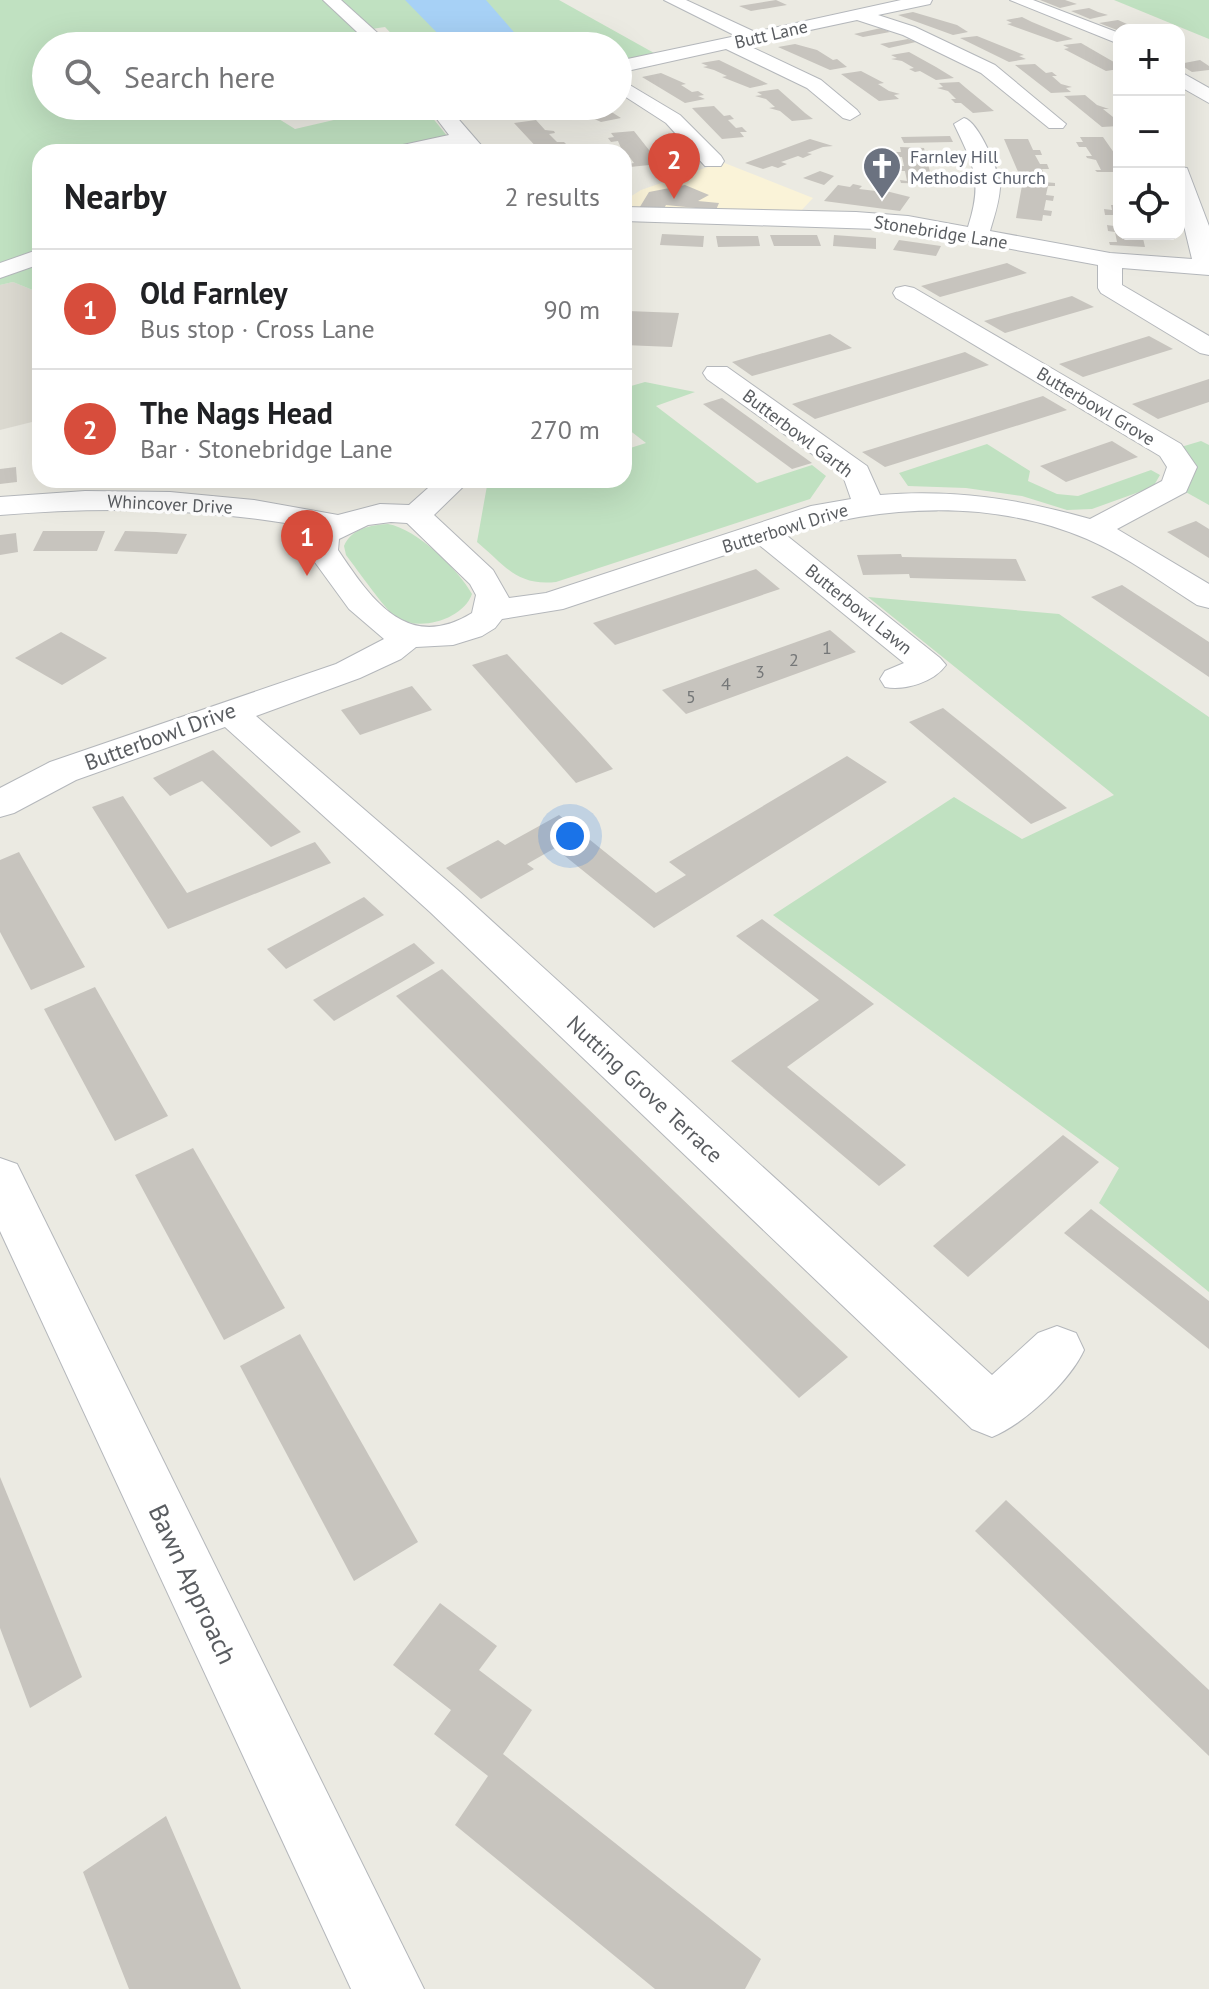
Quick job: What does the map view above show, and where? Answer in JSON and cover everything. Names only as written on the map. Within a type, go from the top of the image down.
[{"type":"street","points":[[331,0],[367,32]]},
{"type":"street","points":[[672,0],[755,38]]},
{"type":"street","name":"Butt Lane","points":[[632,64],[924,0]]},
{"type":"street","points":[[1018,0],[1113,37]]},
{"type":"street","points":[[857,14],[909,31],[988,69],[1056,124]]},
{"type":"street","points":[[730,44],[814,84],[850,114]]},
{"type":"street","points":[[1185,81],[1209,97]]},
{"type":"street","points":[[632,93],[673,119],[713,161]]},
{"type":"street","points":[[448,120],[468,144]]},
{"type":"street","points":[[964,124],[991,178],[990,193],[977,235]]},
{"type":"street","points":[[1185,186],[1203,225],[1208,268]]},
{"type":"street","name":"Stonebridge Lane","points":[[632,215],[856,219],[977,235],[1110,260],[1208,268]]},
{"type":"street","points":[[0,271],[32,259]]},
{"type":"street","points":[[1110,260],[1110,288],[1209,347]]},
{"type":"street","name":"Butterbowl Grove","points":[[905,293],[1171,450],[1182,467],[1175,486],[1092,530]]},
{"type":"street","name":"Butterbowl Garth","points":[[717,373],[856,472],[868,504]]},
{"type":"street","points":[[416,515],[446,488]]},
{"type":"street","name":"Whincover Drive","points":[[0,506],[114,490],[338,524]]},
{"type":"street","name":"Butterbowl Drive","points":[[491,610],[551,602],[822,513],[868,504],[926,499],[974,503],[1036,514],[1092,530],[1209,598]]},
{"type":"street","points":[[395,512],[416,515],[482,578],[493,594],[491,610],[483,622],[450,636],[409,636],[390,631],[342,581],[322,550],[324,535],[338,524],[359,515],[395,512]]},
{"type":"street","name":"Butterbowl Lawn","points":[[764,533],[928,665],[898,679]]},
{"type":"street","name":"Butterbowl Drive","points":[[0,804],[63,771],[360,666],[389,652],[409,636]]},
{"type":"street","name":"Nutting Grove Terrace","points":[[229,711],[445,902],[992,1411],[1057,1350]]},
{"type":"street","name":"Bawn Approach","points":[[0,1178],[388,1989]]},
{"type":"shaded area","points":[[722,162],[813,198],[799,213],[632,209],[632,196]]},
{"type":"shaded area","points":[[13,282],[32,290],[32,422],[0,430],[0,285]]},
{"type":"green space","points":[[0,0],[559,0],[616,32],[390,32],[385,27],[364,32],[32,32],[32,120],[281,120],[295,129],[334,120],[434,120],[454,144],[32,144],[32,290],[13,282],[0,285]]},
{"type":"green space","points":[[1114,0],[1209,0],[1209,39],[1185,29],[1185,24],[1172,24]]},
{"type":"green space","points":[[632,41],[663,58],[632,64]]},
{"type":"green space","points":[[645,382],[695,392],[656,406],[757,483],[812,465],[826,476],[810,499],[556,582],[531,581],[512,572],[477,542],[487,488],[632,488],[632,447],[646,443],[632,432],[632,386]]},
{"type":"green space","points":[[1201,441],[1209,445],[1209,505],[1175,486],[1171,450]]},
{"type":"green space","points":[[987,444],[1030,471],[1028,481],[1057,494],[1078,496],[1151,470],[1160,475],[1153,487],[1092,509],[1067,510],[1022,496],[966,488],[908,486],[899,473]]},
{"type":"green space","points":[[388,524],[424,542],[457,573],[472,594],[460,610],[440,621],[418,624],[397,618],[386,607],[346,555],[344,546],[351,536],[362,529]]},
{"type":"green space","points":[[868,597],[1059,614],[1209,717],[1209,1292],[1099,1203],[1119,1168],[773,915],[954,797],[1022,839],[1114,795]]},
{"type":"water","points":[[405,0],[486,0],[514,32],[436,32]]},
{"type":"building","points":[[776,0],[787,5],[751,11],[739,6]]},
{"type":"building","points":[[1040,0],[1065,0],[1077,4],[1060,8]]},
{"type":"building","points":[[1089,8],[1108,15],[1090,19],[1071,11]]},
{"type":"building","points":[[913,12],[957,25],[968,32],[953,35],[898,15]]},
{"type":"building","points":[[1022,17],[1073,39],[1057,42],[1007,24],[1012,23],[1006,20]]},
{"type":"building","points":[[1118,20],[1128,24],[1113,24],[1113,28],[1099,23]]},
{"type":"building","points":[[881,28],[890,32],[863,37],[854,34]]},
{"type":"building","points":[[977,36],[1024,55],[1019,56],[1026,59],[1009,62],[960,38]]},
{"type":"building","points":[[908,39],[916,42],[889,48],[880,44]]},
{"type":"building","points":[[1081,43],[1113,62],[1113,70],[1106,71],[1064,49],[1069,48],[1063,45]]},
{"type":"building","points":[[795,44],[817,50],[847,67],[830,70],[778,47]]},
{"type":"building","points":[[909,52],[954,78],[936,80],[909,69],[914,68],[902,61],[891,59],[897,58],[891,55]]},
{"type":"building","points":[[719,60],[768,84],[750,88],[722,77],[727,76],[703,67],[708,66],[701,63]]},
{"type":"building","points":[[1200,60],[1209,66],[1209,70],[1192,72],[1185,68],[1185,63]]},
{"type":"building","points":[[1035,64],[1046,73],[1052,72],[1061,84],[1072,87],[1066,88],[1071,92],[1051,93],[1015,65]]},
{"type":"building","points":[[861,71],[884,83],[878,84],[889,91],[900,94],[894,95],[899,99],[879,101],[841,74]]},
{"type":"building","points":[[661,73],[686,84],[681,85],[692,92],[698,91],[704,95],[698,96],[705,99],[685,103],[642,77]]},
{"type":"building","points":[[959,82],[994,111],[973,113],[961,103],[955,103],[951,99],[956,99],[948,91],[937,88],[943,87],[939,83]]},
{"type":"building","points":[[778,89],[813,119],[792,121],[780,111],[769,108],[775,107],[766,99],[755,96],[762,95],[757,92]]},
{"type":"building","points":[[1085,95],[1097,105],[1109,109],[1103,109],[1113,117],[1113,126],[1102,127],[1064,96]]},
{"type":"building","points":[[714,106],[724,116],[730,115],[734,119],[728,120],[736,128],[742,127],[747,132],[740,132],[744,137],[722,139],[692,108]]},
{"type":"building","points":[[536,120],[545,130],[554,131],[549,134],[557,142],[566,144],[534,144],[514,123]]},
{"type":"building","points":[[634,131],[659,164],[632,167],[632,144],[611,142],[608,138],[614,137],[611,133]]},
{"type":"building","points":[[950,136],[953,142],[904,143],[901,137]]},
{"type":"building","points":[[1080,137],[1103,137],[1113,151],[1113,172],[1095,170],[1101,170],[1096,160],[1087,158],[1092,156],[1086,147],[1079,147],[1076,142],[1083,142]]},
{"type":"building","points":[[810,139],[833,146],[807,153],[812,154],[803,158],[798,156],[781,162],[787,164],[778,168],[763,169],[745,163]]},
{"type":"building","points":[[1004,139],[1028,139],[1033,150],[1040,150],[1042,155],[1035,155],[1040,164],[1047,164],[1049,169],[1042,169],[1044,174],[1019,174]]},
{"type":"building","points":[[900,147],[924,148],[933,184],[901,183],[900,180],[907,181],[905,171],[898,171],[897,166],[904,166],[902,157],[895,157],[894,152],[901,152]]},
{"type":"building","points":[[820,171],[834,176],[824,185],[803,178]]},
{"type":"building","points":[[1023,180],[1055,183],[1055,186],[1048,186],[1046,195],[1054,196],[1053,201],[1046,200],[1044,210],[1052,211],[1051,216],[1043,215],[1042,221],[1016,218]]},
{"type":"building","points":[[853,184],[862,186],[859,189],[878,189],[910,197],[900,211],[824,201],[838,185],[850,187]]},
{"type":"building","points":[[685,185],[709,195],[698,201],[719,203],[716,210],[666,205],[662,212],[638,210],[649,192]]},
{"type":"building","points":[[1113,205],[1113,215],[1105,215],[1104,209],[1112,210]]},
{"type":"building","points":[[662,234],[704,236],[703,247],[660,245]]},
{"type":"building","points":[[770,235],[817,235],[821,246],[774,246]]},
{"type":"building","points":[[834,235],[876,238],[876,249],[833,246]]},
{"type":"building","points":[[716,236],[758,236],[760,246],[718,247]]},
{"type":"building","points":[[899,240],[941,246],[936,256],[893,250]]},
{"type":"building","points":[[1143,240],[1145,247],[1110,245],[1109,242]]},
{"type":"building","points":[[1007,263],[1027,273],[940,297],[921,286]]},
{"type":"building","points":[[1072,296],[1094,307],[1005,333],[984,321]]},
{"type":"building","points":[[632,311],[679,313],[672,347],[632,345]]},
{"type":"building","points":[[830,334],[852,348],[752,376],[732,362]]},
{"type":"building","points":[[1149,336],[1173,349],[1083,377],[1059,364]]},
{"type":"building","points":[[965,352],[989,365],[815,419],[792,404]]},
{"type":"building","points":[[1209,379],[1209,402],[1158,419],[1132,404]]},
{"type":"building","points":[[1043,396],[1067,410],[885,467],[862,452]]},
{"type":"building","points":[[722,398],[812,463],[792,469],[703,404]]},
{"type":"building","points":[[1112,441],[1138,457],[1066,482],[1040,466]]},
{"type":"building","points":[[16,467],[17,482],[0,484],[0,469]]},
{"type":"building","points":[[1196,521],[1209,529],[1209,558],[1167,532]]},
{"type":"building","points":[[43,531],[105,531],[97,551],[33,551]]},
{"type":"building","points":[[125,531],[187,534],[177,554],[114,551]]},
{"type":"building","points":[[16,533],[18,552],[0,555],[0,535]]},
{"type":"building","points":[[901,554],[902,557],[1016,559],[1026,581],[910,578],[909,574],[863,575],[857,555]]},
{"type":"building","points":[[756,569],[780,589],[615,645],[593,623]]},
{"type":"building","points":[[1122,585],[1209,642],[1209,677],[1091,597]]},
{"type":"building","points":[[830,630],[856,652],[686,714],[662,690]]},
{"type":"building","points":[[61,632],[107,658],[62,685],[15,658]]},
{"type":"building","points":[[507,654],[613,769],[576,783],[472,665]]},
{"type":"building","points":[[412,686],[432,710],[360,735],[341,710]]},
{"type":"building","points":[[943,708],[1067,808],[1031,824],[909,722]]},
{"type":"building","points":[[213,750],[301,832],[271,847],[202,781],[170,796],[153,778]]},
{"type":"building","points":[[847,756],[887,782],[654,928],[555,848],[527,864],[534,869],[481,899],[446,868],[498,840],[505,845],[559,815],[656,893],[686,875],[669,862]]},
{"type":"building","points":[[123,796],[187,893],[315,842],[331,863],[168,929],[92,807]]},
{"type":"building","points":[[19,852],[85,967],[31,990],[0,932],[0,860]]},
{"type":"building","points":[[364,897],[384,915],[286,969],[267,949]]},
{"type":"building","points":[[762,919],[874,1004],[787,1067],[906,1165],[879,1186],[731,1061],[819,1000],[736,936]]},
{"type":"building","points":[[414,943],[435,963],[334,1021],[313,1000]]},
{"type":"building","points":[[442,969],[848,1357],[799,1398],[396,996]]},
{"type":"building","points":[[95,987],[168,1116],[115,1141],[44,1009]]},
{"type":"building","points":[[1063,1135],[1099,1162],[968,1277],[933,1246]]},
{"type":"building","points":[[193,1148],[285,1308],[224,1340],[135,1175]]},
{"type":"building","points":[[1091,1209],[1209,1301],[1209,1349],[1064,1233]]},
{"type":"building","points":[[300,1334],[418,1542],[354,1581],[240,1366]]},
{"type":"building","points":[[0,1477],[82,1677],[30,1708],[0,1628]]},
{"type":"building","points":[[1006,1500],[1209,1690],[1209,1756],[975,1531]]},
{"type":"building","points":[[440,1603],[497,1646],[479,1670],[532,1710],[503,1754],[761,1959],[745,1989],[655,1989],[455,1825],[488,1776],[434,1734],[451,1710],[393,1665]]},
{"type":"building","points":[[166,1816],[241,1989],[129,1989],[83,1872]]},
{"type":"place","name":"The Nags Head","points":[[674,199]]},
{"type":"place","name":"Farnley Hill Methodist Church","points":[[882,200]]},
{"type":"place","name":"Old Farnley","points":[[307,576]]}]
